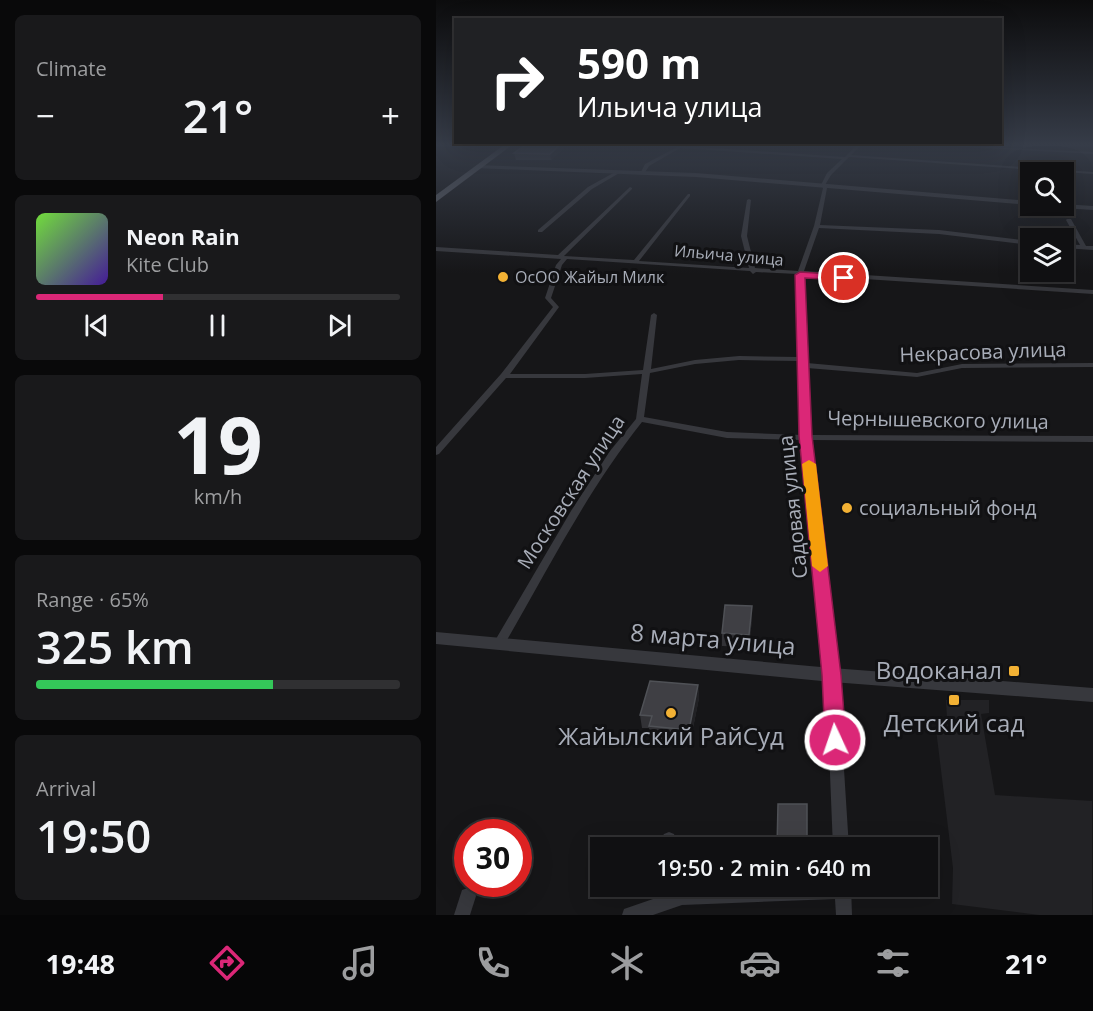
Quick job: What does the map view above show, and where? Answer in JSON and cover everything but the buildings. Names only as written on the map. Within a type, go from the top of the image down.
[{"type":"highway","points":[[436,199],[452,188]]},
{"type":"street","points":[[540,231],[591,188]]},
{"type":"street","points":[[436,452],[504,376],[556,307],[548,298],[563,257],[630,188]]},
{"type":"street","name":"Садовая улица","points":[[825,188],[817,226],[800,275],[806,436],[832,675],[840,837]]},
{"type":"street","points":[[854,188],[1020,202]]},
{"type":"street","points":[[636,261],[688,195]]},
{"type":"street","points":[[749,200],[744,236],[754,272]]},
{"type":"street","points":[[1074,207],[1093,208]]},
{"type":"street","points":[[1069,220],[1084,248]]},
{"type":"street","points":[[817,226],[939,232],[1020,242]]},
{"type":"street","points":[[1074,247],[1093,248]]},
{"type":"street","name":"Ильича улица","points":[[436,249],[636,261],[754,272],[1093,292]]},
{"type":"street","name":"Московская улица","points":[[499,644],[576,511],[613,453],[640,419],[654,315]]},
{"type":"street","name":"Некрасова улица","points":[[504,376],[645,372],[695,362],[750,358],[917,375],[962,366],[1093,365]]},
{"type":"street","name":"Чернышевского улица","points":[[640,419],[727,435],[956,441],[1093,439]]},
{"type":"street","name":"8 марта улица","points":[[436,638],[832,675],[1093,695]]},
{"type":"street","points":[[462,915],[468,897]]},
{"type":"street","points":[[630,915],[670,897]]},
{"type":"street","points":[[843,897],[844,915]]},
{"type":"shaded area","points":[[946,700],[989,700],[989,713],[981,714],[995,795],[1092,801],[1092,915],[1039,915],[952,904],[953,868],[935,721],[947,719]]},
{"type":"slow traffic","points":[[809,464],[820,566]]},
{"type":"place","name":"ОсОО Жайыл Милк","points":[[503,277]]},
{"type":"place","name":"социальный фонд","points":[[847,508]]},
{"type":"place","name":"Водоканал","points":[[1014,671]]},
{"type":"place","name":"Детский сад","points":[[954,700]]},
{"type":"place","name":"Жайылский РайСуд","points":[[671,713]]},
{"type":"route","points":[[835,740],[832,675],[806,436],[800,275],[844,278]]}]
